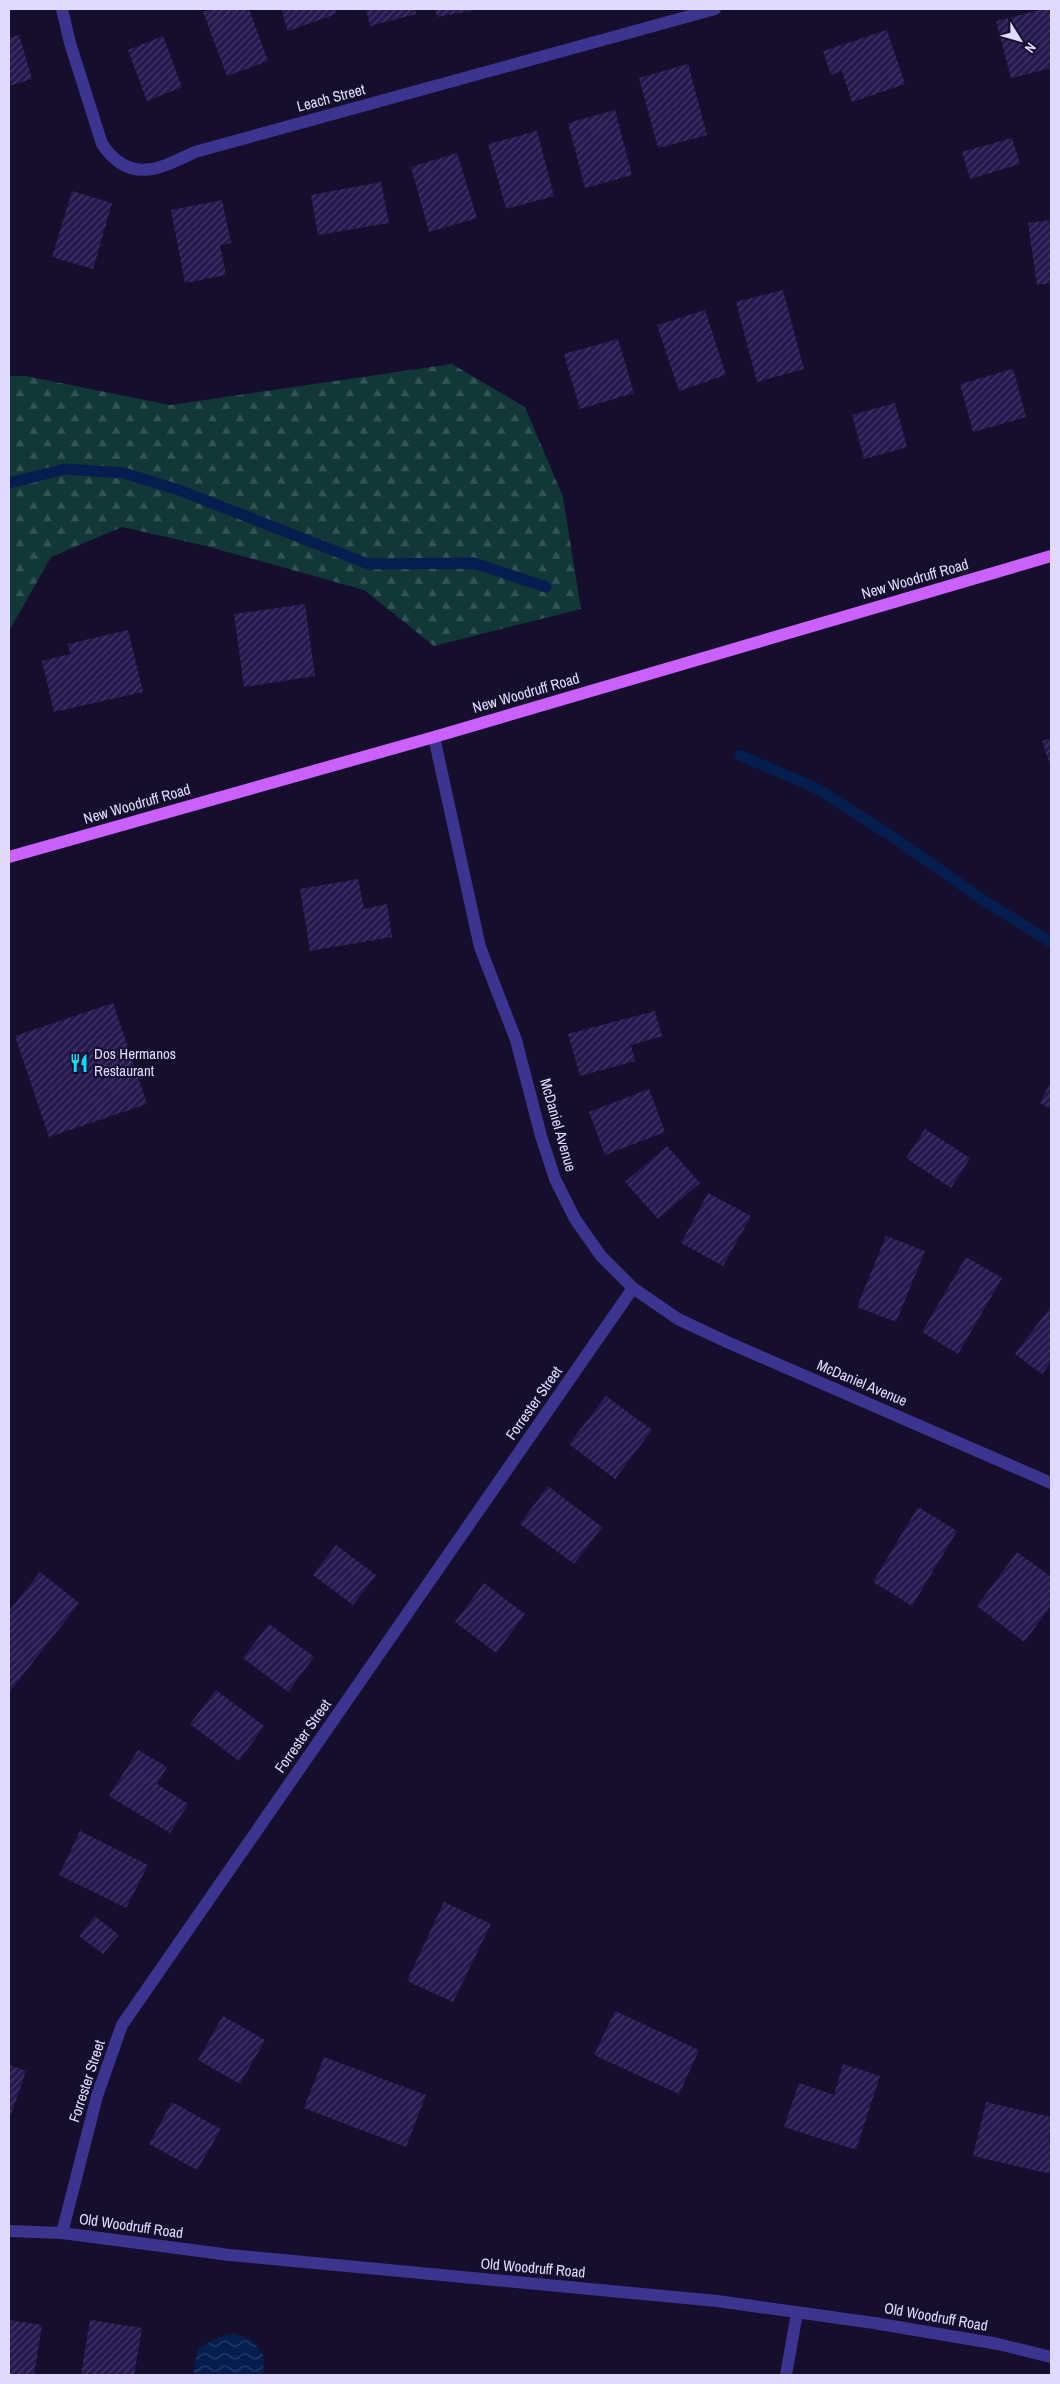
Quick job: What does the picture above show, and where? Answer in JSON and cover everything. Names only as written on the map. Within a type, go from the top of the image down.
[{"type":"main road","name":"New Woodruff Road","points":[[9,857],[434,737],[1051,556]]},
{"type":"street","name":"Leach Street","points":[[62,9],[70,43],[102,144],[110,156],[121,164],[133,170],[146,171],[160,169],[196,152],[715,9]]},
{"type":"street","name":"McDaniel Avenue","points":[[434,737],[480,947],[516,1040],[541,1136],[555,1179],[575,1219],[601,1256],[634,1288],[678,1319],[1051,1483]]},
{"type":"street","name":"Forrester Street","points":[[62,2233],[97,2096],[122,2025],[634,1288]]},
{"type":"street","name":"Old Woodruff Road","points":[[9,2231],[62,2233],[230,2255],[717,2301],[874,2323],[998,2344],[1051,2357]]},
{"type":"street","points":[[786,2375],[797,2313]]},
{"type":"green space","points":[[452,364],[525,407],[563,497],[581,609],[434,646],[364,590],[206,546],[122,527],[51,557],[9,631],[9,376],[26,376],[170,405]]},
{"type":"water","points":[[235,2334],[253,2341],[264,2356],[263,2375],[193,2375],[198,2348],[219,2337]]},
{"type":"building","points":[[212,9],[249,9],[268,61],[227,76],[203,12]]},
{"type":"building","points":[[281,9],[335,9],[336,14],[288,31]]},
{"type":"building","points":[[366,9],[415,9],[416,14],[370,26]]},
{"type":"building","points":[[435,9],[475,9],[475,10],[437,17]]},
{"type":"building","points":[[1051,9],[1051,68],[1011,78],[996,21]]},
{"type":"building","points":[[887,30],[905,84],[852,102],[842,71],[831,75],[823,51]]},
{"type":"building","points":[[19,35],[32,79],[9,86],[9,38]]},
{"type":"building","points":[[163,36],[182,87],[147,101],[128,50]]},
{"type":"building","points":[[688,64],[707,135],[658,148],[639,78]]},
{"type":"building","points":[[615,110],[632,175],[585,188],[568,123]]},
{"type":"building","points":[[537,131],[554,196],[506,209],[488,144]]},
{"type":"building","points":[[1012,138],[1020,164],[970,179],[962,152]]},
{"type":"building","points":[[457,153],[477,218],[429,232],[411,167]]},
{"type":"building","points":[[381,182],[389,223],[318,235],[311,195]]},
{"type":"building","points":[[72,191],[112,203],[93,269],[52,257]]},
{"type":"building","points":[[222,200],[231,243],[220,245],[226,275],[185,283],[171,210]]},
{"type":"building","points":[[1051,220],[1051,283],[1037,285],[1028,223]]},
{"type":"building","points":[[783,290],[804,369],[757,382],[736,302]]},
{"type":"building","points":[[705,310],[726,375],[679,391],[657,325]]},
{"type":"building","points":[[618,339],[634,393],[580,409],[564,354]]},
{"type":"building","points":[[1013,369],[1026,417],[973,432],[960,384]]},
{"type":"building","points":[[895,403],[907,447],[864,459],[852,415]]},
{"type":"building","points":[[305,604],[315,676],[244,687],[234,614]]},
{"type":"building","points":[[128,630],[143,692],[54,712],[42,661],[70,654],[68,644]]},
{"type":"building","points":[[1051,738],[1051,768],[1042,741]]},
{"type":"building","points":[[358,879],[364,909],[387,904],[392,937],[310,951],[300,889]]},
{"type":"building","points":[[113,1003],[147,1104],[49,1137],[15,1036]]},
{"type":"building","points":[[655,1011],[662,1036],[631,1045],[635,1061],[580,1076],[568,1034]]},
{"type":"building","points":[[1051,1081],[1051,1109],[1040,1103]]},
{"type":"building","points":[[649,1089],[665,1132],[605,1155],[589,1112]]},
{"type":"building","points":[[925,1129],[970,1158],[951,1188],[906,1158]]},
{"type":"building","points":[[667,1146],[700,1183],[658,1219],[625,1182]]},
{"type":"building","points":[[708,1193],[751,1216],[723,1266],[681,1243]]},
{"type":"building","points":[[886,1236],[925,1251],[896,1322],[857,1307]]},
{"type":"building","points":[[966,1257],[1002,1278],[958,1354],[922,1332]]},
{"type":"building","points":[[1051,1306],[1051,1362],[1042,1374],[1015,1354]]},
{"type":"building","points":[[606,1396],[652,1430],[615,1479],[569,1444]]},
{"type":"building","points":[[548,1486],[602,1527],[574,1564],[520,1524]]},
{"type":"building","points":[[918,1507],[957,1531],[912,1606],[873,1582]]},
{"type":"building","points":[[336,1545],[376,1575],[353,1605],[313,1575]]},
{"type":"building","points":[[1017,1552],[1051,1577],[1051,1606],[1024,1642],[977,1606]]},
{"type":"building","points":[[40,1572],[79,1603],[9,1693],[9,1611]]},
{"type":"building","points":[[484,1583],[525,1614],[496,1653],[455,1622]]},
{"type":"building","points":[[269,1624],[314,1657],[288,1692],[243,1658]]},
{"type":"building","points":[[216,1690],[264,1726],[239,1761],[190,1724]]},
{"type":"building","points":[[138,1750],[167,1767],[157,1784],[188,1804],[170,1833],[109,1796]]},
{"type":"building","points":[[80,1831],[148,1865],[126,1908],[59,1875]]},
{"type":"building","points":[[444,1902],[491,1924],[453,2002],[407,1981]]},
{"type":"building","points":[[95,1916],[119,1935],[103,1954],[79,1936]]},
{"type":"building","points":[[615,2011],[699,2050],[679,2094],[594,2055]]},
{"type":"building","points":[[223,2016],[265,2040],[240,2084],[198,2060]]},
{"type":"building","points":[[324,2057],[426,2095],[406,2147],[304,2108]]},
{"type":"building","points":[[843,2064],[880,2076],[856,2150],[784,2127],[799,2083],[834,2095]]},
{"type":"building","points":[[9,2065],[26,2071],[9,2120]]},
{"type":"building","points":[[172,2102],[221,2129],[197,2170],[149,2144]]},
{"type":"building","points":[[986,2102],[1051,2117],[1049,2141],[1051,2142],[1051,2174],[973,2156]]},
{"type":"building","points":[[9,2320],[42,2325],[34,2375],[9,2374]]},
{"type":"building","points":[[90,2320],[142,2328],[134,2375],[81,2375]]},
{"type":"waterway","points":[[9,483],[65,469],[124,473],[179,490],[368,564],[474,563],[546,587]]},
{"type":"waterway","points":[[739,755],[816,788],[893,837],[986,902],[1051,942]]},
{"type":"place","name":"Dos Hermanos Restaurant","points":[[79,1063]]}]
